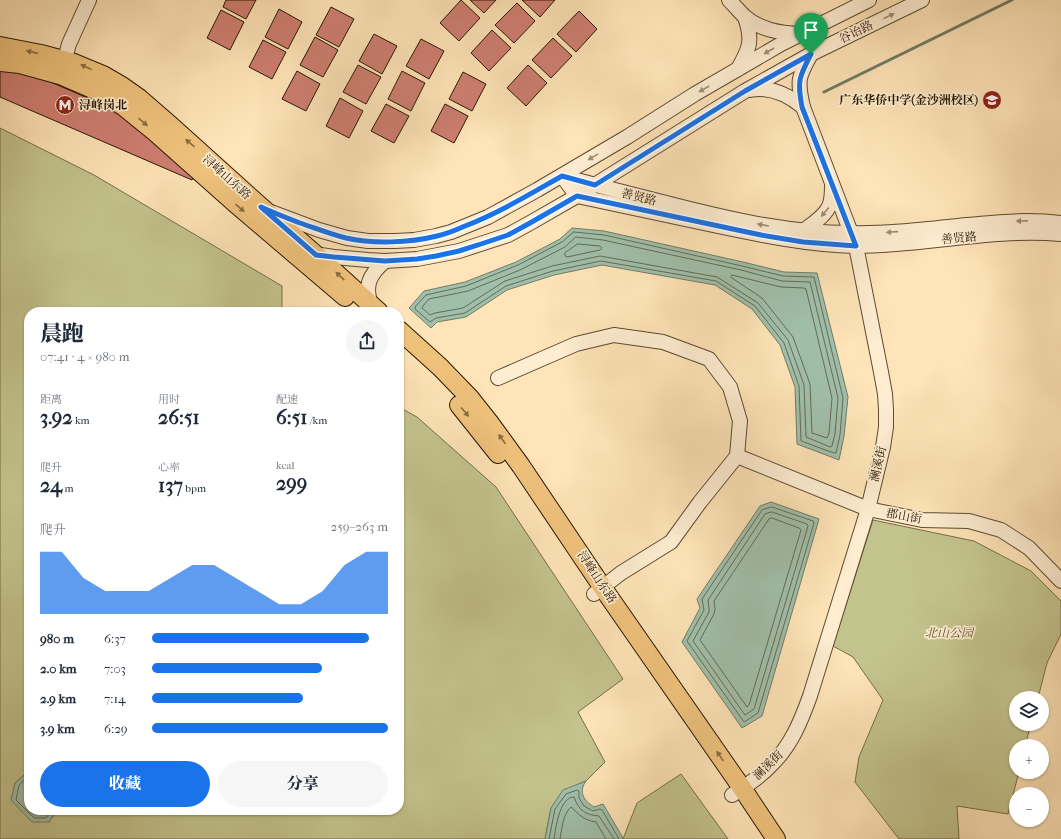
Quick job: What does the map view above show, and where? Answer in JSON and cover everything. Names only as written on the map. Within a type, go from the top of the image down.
[{"type":"main road","points":[[0,46],[62,67]]},
{"type":"main road","points":[[0,62],[62,67]]},
{"type":"main road","name":"浔峰山东路","points":[[62,67],[84,66],[122,86],[139,98],[261,207],[313,261],[367,307]]},
{"type":"main road","name":"浔峰山东路","points":[[62,67],[95,90],[123,106],[155,132],[290,250],[313,261]]},
{"type":"main road","name":"浔峰山东路","points":[[404,335],[440,367],[470,398],[490,422],[534,485],[599,590]]},
{"type":"main road","name":"浔峰山东路","points":[[404,349],[437,380],[476,425],[599,590],[737,792],[776,839]]},
{"type":"main road","name":"浔峰山东路","points":[[737,792],[762,839]]},
{"type":"street","points":[[62,67],[69,44],[89,0]]},
{"type":"street","points":[[729,0],[745,17],[752,22],[778,33],[801,34]]},
{"type":"street","name":"谷诒路","points":[[261,207],[282,217],[319,230],[347,238],[368,241],[414,240],[451,232],[488,217],[562,176],[695,94],[801,34],[869,0]]},
{"type":"street","name":"谷诒路","points":[[313,261],[334,257],[385,261],[423,258],[459,251],[508,235],[577,196],[745,91],[811,54],[922,0]]},
{"type":"street","points":[[738,70],[750,43],[749,28],[745,17]]},
{"type":"street","name":"澜溪街","points":[[737,792],[759,777],[776,760],[793,736],[801,719],[810,696],[868,509],[883,447],[886,426],[885,394],[854,240],[802,107],[799,89],[800,78],[811,54]]},
{"type":"street","points":[[745,91],[762,89],[782,93],[802,107]]},
{"type":"street","points":[[627,165],[622,174],[622,183],[631,195]]},
{"type":"street","points":[[562,176],[577,196]]},
{"type":"street","name":"善贤路","points":[[562,176],[631,195],[731,219],[854,240],[894,244],[1000,234],[1061,234]]},
{"type":"street","points":[[803,231],[820,218],[829,206],[832,185]]},
{"type":"street","name":"善贤路","points":[[577,196],[761,235],[803,242],[854,240],[886,232],[1017,221],[1061,223]]},
{"type":"street","points":[[313,261],[330,243],[347,238]]},
{"type":"street","points":[[368,241],[368,260]]},
{"type":"street","points":[[370,307],[367,291],[370,280],[373,274],[385,261]]},
{"type":"street","points":[[498,378],[576,344],[614,335],[663,342],[709,359],[730,387],[740,421],[737,456],[700,502],[671,542],[621,573],[599,590]]},
{"type":"street","name":"郡山街","points":[[737,456],[868,509],[922,520],[969,521],[1001,530],[1029,548],[1061,581]]},
{"type":"green space","points":[[0,128],[94,175],[282,286],[282,307],[24,307],[24,775],[15,783],[12,801],[24,808],[24,815],[37,815],[49,822],[54,815],[404,815],[404,410],[417,417],[496,487],[623,679],[578,712],[605,762],[586,781],[563,791],[551,808],[545,839],[0,839]]},
{"type":"green space","name":"北山公园","points":[[873,520],[974,541],[1031,571],[1061,601],[1061,634],[1047,663],[1040,691],[1009,691],[1009,731],[1029,731],[1027,739],[1009,739],[1009,779],[1017,779],[1015,787],[1009,787],[1008,814],[957,806],[959,839],[899,839],[855,782],[859,757],[883,700],[853,657],[833,646]]},
{"type":"green space","points":[[681,774],[728,839],[623,839],[637,803]]},
{"type":"water","points":[[572,228],[604,231],[784,272],[817,273],[848,397],[844,436],[839,460],[797,444],[795,387],[780,345],[752,309],[715,285],[602,265],[554,275],[507,290],[466,317],[437,322],[431,328],[409,308],[424,291],[465,282],[516,262],[560,239]]},
{"type":"water","points":[[771,502],[819,519],[762,716],[742,728],[682,642],[700,608],[697,599],[760,506]]},
{"type":"water","points":[[24,775],[24,814],[11,800],[15,783]]},
{"type":"water","points":[[586,781],[582,789],[583,796],[587,802],[594,807],[603,804],[623,839],[545,839],[551,808],[563,790]]},
{"type":"water","points":[[25,815],[54,815],[49,822],[32,822]]},
{"type":"building","points":[[226,0],[256,0],[246,19],[223,7]]},
{"type":"building","points":[[461,0],[480,18],[459,41],[440,23]]},
{"type":"building","points":[[470,0],[496,0],[484,13]]},
{"type":"building","points":[[522,0],[555,0],[540,17]]},
{"type":"building","points":[[517,3],[535,21],[514,43],[495,25]]},
{"type":"building","points":[[331,7],[354,19],[339,47],[316,35]]},
{"type":"building","points":[[279,9],[302,22],[288,49],[265,37]]},
{"type":"building","points":[[221,10],[244,22],[230,50],[207,38]]},
{"type":"building","points":[[579,11],[597,29],[576,52],[557,34]]},
{"type":"building","points":[[492,30],[511,48],[489,71],[471,53]]},
{"type":"building","points":[[374,34],[397,46],[382,74],[359,61]]},
{"type":"building","points":[[315,37],[338,50],[323,77],[300,65]]},
{"type":"building","points":[[553,38],[572,56],[551,78],[532,60]]},
{"type":"building","points":[[421,39],[444,51],[429,79],[406,66]]},
{"type":"building","points":[[263,40],[286,52],[272,79],[249,67]]},
{"type":"building","name":"浔峰岗北","points":[[0,60],[205,149],[192,180],[0,97]]},
{"type":"building","points":[[358,65],[381,77],[366,104],[343,92]]},
{"type":"building","points":[[528,65],[547,83],[526,106],[507,88]]},
{"type":"building","points":[[297,71],[320,84],[306,111],[282,99]]},
{"type":"building","points":[[402,71],[425,83],[411,111],[388,99]]},
{"type":"building","points":[[463,72],[486,84],[472,111],[449,99]]},
{"type":"building","points":[[340,98],[363,111],[349,138],[326,126]]},
{"type":"building","points":[[386,104],[409,116],[394,143],[371,131]]},
{"type":"building","points":[[445,104],[468,116],[454,143],[431,131]]},
{"type":"waterway","points":[[824,92],[1012,0]]},
{"type":"place","name":"广东华侨中学(金沙洲校区)","points":[[992,100]]},
{"type":"place","name":"浔峰岗北","points":[[65,105]]},
{"type":"route","points":[[811,54],[800,78],[799,89],[802,107],[856,246],[803,242],[761,235],[577,196],[508,235],[459,251],[417,259],[385,261],[368,260],[316,255],[261,207],[282,217],[319,230],[347,238],[368,241],[380,242],[414,240],[451,232],[488,217],[562,176],[595,185],[707,114],[811,54]]}]
